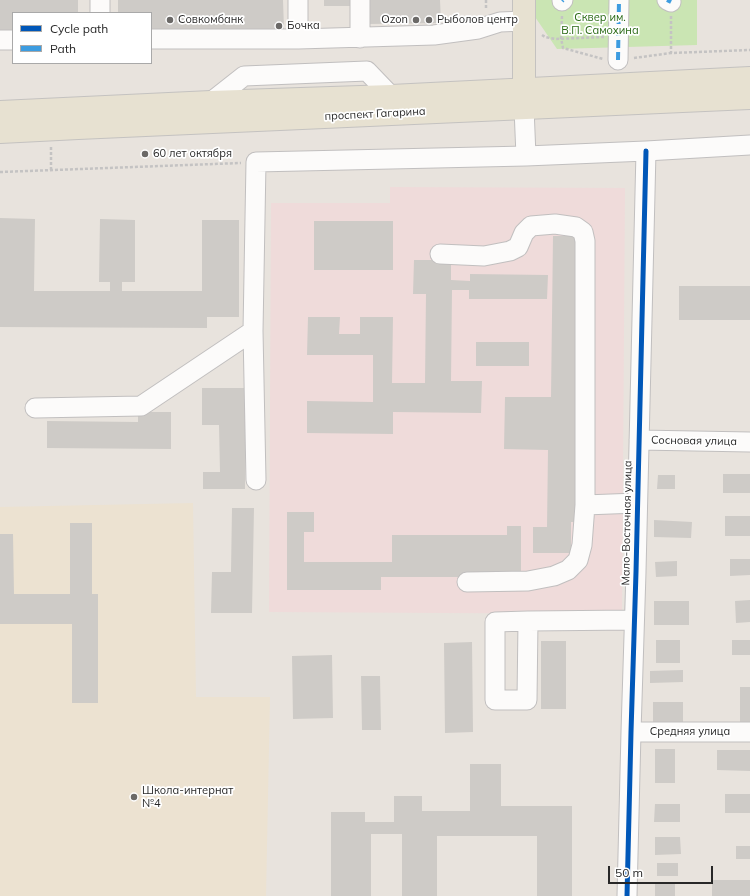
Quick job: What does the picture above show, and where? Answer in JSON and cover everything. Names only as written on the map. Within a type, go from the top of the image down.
[{"type":"main road","points":[[524,11],[524,98]]},
{"type":"main road","name":"проспект Гагарина","points":[[0,132],[524,98],[750,78]]},
{"type":"main road","name":"проспект Гагарина","points":[[0,112],[211,102],[391,96],[524,98],[750,98]]},
{"type":"street","points":[[100,0],[100,12]]},
{"type":"street","points":[[298,0],[298,39]]},
{"type":"street","points":[[360,0],[360,38]]},
{"type":"street","points":[[618,60],[619,0]]},
{"type":"street","points":[[152,39],[298,39],[434,35],[478,29],[500,22],[524,11]]},
{"type":"street","points":[[0,40],[12,40]]},
{"type":"street","points":[[524,98],[526,156]]},
{"type":"street","points":[[256,480],[253,331],[256,162],[526,156],[750,145]]},
{"type":"street","name":"Мало-Восточная улица","points":[[627,896],[646,151]]},
{"type":"street","points":[[440,254],[484,256],[510,251],[518,246],[524,233],[531,226],[555,224],[576,227],[583,232],[585,241],[585,505],[582,545],[578,560],[568,570],[554,576],[528,581],[467,582]]},
{"type":"street","points":[[35,408],[141,406],[253,331]]},
{"type":"street","name":"Сосновая улица","points":[[639,440],[750,442]]},
{"type":"street","points":[[585,505],[637,503]]},
{"type":"street","points":[[528,621],[634,620]]},
{"type":"street","name":"Средняя улица","points":[[631,732],[750,732]]},
{"type":"path","points":[[562,0],[563,48],[606,60],[618,60],[671,53],[750,50]]},
{"type":"path","points":[[669,1],[671,53]]},
{"type":"path","points":[[562,38],[618,36]]},
{"type":"path","points":[[50,147],[51,170]]},
{"type":"path","points":[[0,172],[256,162]]},
{"type":"shaded area","points":[[390,187],[625,188],[622,614],[269,612],[271,203],[390,203]]},
{"type":"shaded area","name":"Школа-интернат №4","points":[[193,503],[196,697],[270,697],[266,896],[0,896],[0,507]]},
{"type":"green space","name":"Сквер им. В.П. Самохина","points":[[533,0],[697,0],[697,45],[557,49],[533,14]]},
{"type":"building","points":[[0,0],[78,0],[78,12],[12,12],[12,30],[0,30]]},
{"type":"building","points":[[118,0],[283,0],[284,29],[152,30],[152,12],[118,12]]},
{"type":"building","points":[[324,0],[354,0],[354,6],[324,6]]},
{"type":"building","points":[[368,0],[440,0],[441,23],[368,24]]},
{"type":"building","points":[[0,218],[35,219],[34,291],[110,291],[110,282],[99,282],[100,219],[135,220],[135,282],[122,282],[122,291],[202,291],[202,220],[239,220],[239,317],[207,317],[207,328],[0,327]]},
{"type":"building","points":[[314,221],[393,221],[393,270],[314,270]]},
{"type":"building","points":[[553,236],[580,236],[577,522],[571,522],[571,553],[533,553],[533,527],[547,527],[548,450],[504,449],[505,397],[551,397]]},
{"type":"building","points":[[414,260],[451,260],[451,280],[470,281],[470,274],[548,275],[547,299],[469,299],[469,290],[452,290],[451,381],[482,381],[481,413],[393,412],[393,434],[307,433],[307,401],[373,402],[373,355],[307,355],[308,317],[340,317],[339,334],[360,334],[360,317],[393,317],[392,383],[425,383],[426,294],[413,294]]},
{"type":"building","points":[[679,286],[750,286],[750,320],[679,320]]},
{"type":"building","points":[[476,342],[529,342],[529,366],[476,366]]},
{"type":"building","points":[[202,388],[245,388],[245,489],[203,489],[203,472],[220,472],[219,425],[202,425]]},
{"type":"building","points":[[138,412],[171,412],[171,449],[47,448],[47,421],[138,422]]},
{"type":"building","points":[[723,474],[750,474],[750,493],[723,493]]},
{"type":"building","points":[[658,475],[675,475],[675,489],[657,489]]},
{"type":"building","points":[[232,508],[254,508],[252,613],[211,613],[212,572],[231,572]]},
{"type":"building","points":[[287,512],[314,512],[314,532],[304,532],[304,562],[392,562],[392,535],[507,535],[507,526],[521,526],[521,577],[381,577],[381,590],[287,590]]},
{"type":"building","points":[[725,516],[750,516],[750,536],[725,536]]},
{"type":"building","points":[[654,520],[692,522],[691,538],[654,537]]},
{"type":"building","points":[[70,523],[92,523],[92,594],[98,594],[98,703],[72,703],[72,624],[0,624],[0,534],[13,534],[14,594],[70,594]]},
{"type":"building","points":[[730,559],[750,559],[750,575],[730,576]]},
{"type":"building","points":[[677,561],[677,576],[656,577],[655,562]]},
{"type":"building","points":[[750,600],[750,622],[736,623],[735,601]]},
{"type":"building","points":[[654,601],[689,601],[689,625],[654,625]]},
{"type":"building","points":[[656,640],[680,640],[680,663],[656,663]]},
{"type":"building","points":[[732,640],[750,640],[750,655],[732,655]]},
{"type":"building","points":[[541,641],[566,641],[566,709],[541,709]]},
{"type":"building","points":[[472,642],[473,732],[445,733],[444,643]]},
{"type":"building","points":[[332,655],[333,718],[293,719],[292,656]]},
{"type":"building","points":[[683,670],[683,682],[650,683],[650,671]]},
{"type":"building","points":[[361,676],[380,676],[381,730],[362,730]]},
{"type":"building","points":[[740,687],[750,687],[750,722],[740,722]]},
{"type":"building","points":[[653,702],[683,702],[683,722],[653,722]]},
{"type":"building","points":[[655,749],[675,749],[675,783],[655,783]]},
{"type":"building","points":[[717,750],[750,750],[750,771],[717,770]]},
{"type":"building","points":[[470,764],[501,764],[501,806],[572,806],[572,896],[537,896],[537,836],[437,836],[437,896],[402,896],[402,834],[371,834],[371,896],[331,896],[331,812],[365,812],[365,822],[394,822],[394,796],[422,796],[422,811],[470,811]]},
{"type":"building","points":[[725,794],[750,794],[750,813],[725,813]]},
{"type":"building","points":[[655,804],[680,804],[680,822],[654,822]]},
{"type":"building","points":[[655,837],[680,837],[681,854],[655,855]]},
{"type":"building","points":[[736,846],[750,846],[750,859],[736,859]]},
{"type":"building","points":[[657,863],[678,863],[678,876],[657,876]]},
{"type":"building","points":[[712,880],[750,880],[750,896],[712,896]]},
{"type":"building","points":[[655,883],[675,884],[675,896],[655,896]]},
{"type":"marked path","points":[[618,60],[619,0]]},
{"type":"marked path","points":[[667,0],[671,2]]},
{"type":"cycle path","points":[[627,896],[646,151]]},
{"type":"place","name":"Совкомбанк","points":[[170,20]]},
{"type":"place","name":"Ozon","points":[[416,20]]},
{"type":"place","name":"Рыболов центр","points":[[429,20]]},
{"type":"place","name":"Бочка","points":[[279,26]]},
{"type":"place","name":"60 лет октября","points":[[145,154]]},
{"type":"place","name":"Школа-интернат №4","points":[[134,797]]}]
